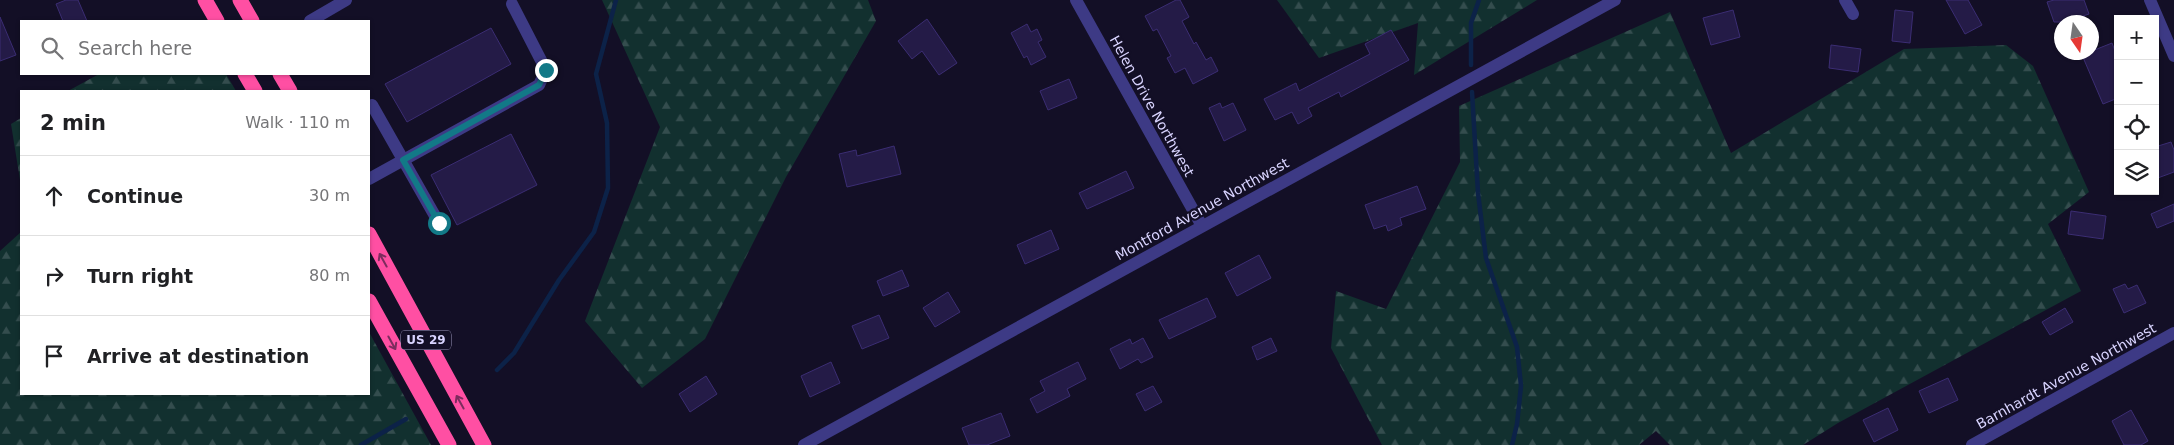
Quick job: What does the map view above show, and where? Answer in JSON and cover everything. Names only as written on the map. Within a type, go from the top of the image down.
[{"type":"highway","points":[[205,0],[216,20]]},
{"type":"highway","points":[[240,0],[251,20]]},
{"type":"highway","points":[[246,75],[254,90]]},
{"type":"highway","points":[[281,75],[289,90]]},
{"type":"highway","name":"US 29","points":[[370,236],[484,445]]},
{"type":"highway","name":"US 29","points":[[370,302],[449,445]]},
{"type":"street","points":[[312,20],[346,0]]},
{"type":"street","name":"Helen Drive Northwest","points":[[1076,0],[1202,226]]},
{"type":"street","name":"Montford Avenue Northwest","points":[[804,445],[1615,0]]},
{"type":"street","points":[[1845,0],[1853,14]]},
{"type":"street","points":[[2150,0],[2174,56]]},
{"type":"street","points":[[370,178],[539,85],[546,70],[512,4]]},
{"type":"street","points":[[372,105],[439,223]]},
{"type":"street","name":"Barnhardt Avenue Northwest","points":[[1972,445],[2174,333]]},
{"type":"green space","points":[[602,0],[868,0],[876,21],[786,177],[705,339],[642,388],[585,321],[660,127]]},
{"type":"green space","points":[[1277,0],[1537,0],[1414,75],[1418,23],[1319,58]]},
{"type":"green space","points":[[1670,12],[1731,153],[1904,49],[2006,45],[2033,66],[2089,192],[2048,224],[2081,291],[1838,423],[1803,445],[1670,445],[1656,431],[1639,445],[1382,445],[1331,348],[1336,291],[1386,309],[1460,162],[1459,106]]},
{"type":"green space","points":[[97,75],[227,75],[235,90],[70,90]]},
{"type":"green space","points":[[20,119],[20,180],[11,124]]},
{"type":"green space","points":[[20,233],[20,395],[370,395],[370,334],[431,445],[0,445],[0,251]]},
{"type":"building","points":[[66,0],[78,0],[87,20],[63,20],[56,4]]},
{"type":"building","points":[[1176,0],[1180,0],[1189,17],[1182,21],[1194,44],[1196,42],[1206,60],[1211,57],[1218,71],[1193,84],[1185,68],[1175,73],[1167,58],[1171,56],[1157,29],[1153,31],[1145,16]]},
{"type":"building","points":[[1946,0],[1968,0],[1982,25],[1965,34]]},
{"type":"building","points":[[2054,0],[2084,0],[2089,14],[2054,15],[2054,22],[2047,2]]},
{"type":"building","points":[[1733,10],[1740,37],[1711,45],[1703,18]]},
{"type":"building","points":[[1895,10],[1913,12],[1910,43],[1892,41]]},
{"type":"building","points":[[0,17],[16,55],[0,61]]},
{"type":"building","points":[[927,19],[957,63],[939,75],[922,51],[912,59],[898,41]]},
{"type":"building","points":[[1027,24],[1031,32],[1037,29],[1042,40],[1038,42],[1046,57],[1031,65],[1027,56],[1024,58],[1011,33]]},
{"type":"building","points":[[491,28],[511,64],[407,122],[385,84]]},
{"type":"building","points":[[1391,30],[1409,60],[1341,97],[1339,92],[1308,108],[1312,116],[1298,124],[1292,112],[1275,120],[1264,99],[1296,83],[1299,91],[1370,54],[1365,44]]},
{"type":"building","points":[[2112,43],[2114,48],[2114,100],[2103,104],[2084,60],[2099,60],[2099,48]]},
{"type":"building","points":[[1831,45],[1861,49],[1858,72],[1829,68]]},
{"type":"building","points":[[1069,79],[1077,98],[1048,110],[1040,91]]},
{"type":"building","points":[[1220,103],[1222,108],[1233,103],[1246,130],[1224,141],[1209,108]]},
{"type":"building","points":[[511,134],[537,185],[457,225],[431,175]]},
{"type":"building","points":[[2171,142],[2174,150],[2174,172],[2159,178],[2159,150],[2159,146]]},
{"type":"building","points":[[894,146],[901,174],[847,187],[839,154],[856,150],[857,156]]},
{"type":"building","points":[[1126,171],[1134,188],[1087,209],[1079,193]]},
{"type":"building","points":[[1417,186],[1426,209],[1400,218],[1402,225],[1388,231],[1386,225],[1374,229],[1365,205]]},
{"type":"building","points":[[2174,204],[2174,221],[2157,228],[2151,214]]},
{"type":"building","points":[[2071,211],[2106,216],[2103,239],[2068,234]]},
{"type":"building","points":[[1051,230],[1059,249],[1025,264],[1017,245]]},
{"type":"building","points":[[1259,255],[1271,278],[1237,296],[1225,273]]},
{"type":"building","points":[[902,270],[909,286],[883,296],[877,281]]},
{"type":"building","points":[[2125,284],[2128,289],[2137,285],[2146,303],[2124,313],[2113,289]]},
{"type":"building","points":[[948,292],[960,312],[935,327],[923,308]]},
{"type":"building","points":[[1207,298],[1216,317],[1169,339],[1159,320]]},
{"type":"building","points":[[2065,308],[2073,322],[2050,335],[2042,322]]},
{"type":"building","points":[[879,315],[889,338],[862,349],[852,326]]},
{"type":"building","points":[[1143,338],[1153,357],[1141,363],[1138,359],[1120,369],[1110,349],[1130,339],[1132,344]]},
{"type":"building","points":[[1271,338],[1277,351],[1257,360],[1252,347]]},
{"type":"building","points":[[831,362],[840,383],[810,397],[801,376]]},
{"type":"building","points":[[1078,362],[1086,379],[1067,389],[1070,396],[1037,413],[1030,399],[1045,391],[1040,381]]},
{"type":"building","points":[[706,376],[717,394],[690,412],[679,394]]},
{"type":"building","points":[[1948,378],[1958,400],[1929,413],[1919,391]]},
{"type":"building","points":[[1153,386],[1162,402],[1145,411],[1136,394]]},
{"type":"building","points":[[1888,408],[1898,430],[1874,442],[1863,420]]},
{"type":"building","points":[[2131,410],[2148,441],[2141,445],[2124,445],[2112,421]]},
{"type":"building","points":[[1001,413],[1010,436],[987,445],[969,445],[962,428]]},
{"type":"waterway","points":[[497,370],[514,353],[559,280],[594,232],[608,188],[607,123],[596,74],[616,0]]},
{"type":"waterway","points":[[1471,65],[1471,23],[1479,0]]},
{"type":"waterway","points":[[1472,92],[1478,193],[1486,258],[1517,347],[1521,386],[1517,424],[1512,445]]},
{"type":"waterway","points":[[361,445],[406,419]]},
{"type":"route","points":[[439,223],[403,160],[539,85],[546,70]]}]
